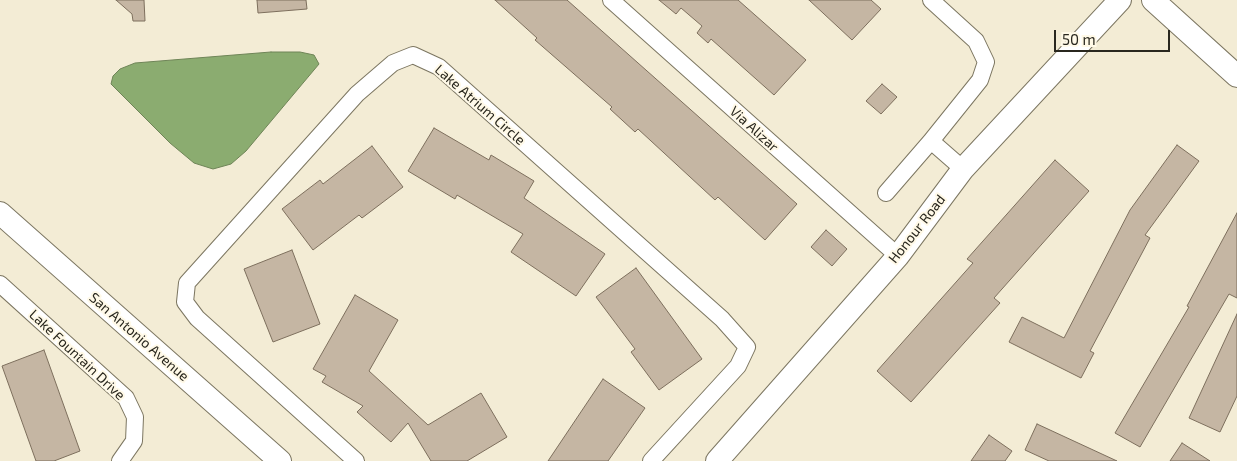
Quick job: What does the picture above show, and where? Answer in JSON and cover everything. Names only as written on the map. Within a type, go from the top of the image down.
[{"type":"street","name":"Via Alizar","points":[[611,0],[898,256]]},
{"type":"street","points":[[886,192],[931,141],[980,80],[986,62],[976,41],[931,0]]},
{"type":"street","name":"Honour Road","points":[[717,461],[898,256],[963,169],[1120,0]]},
{"type":"street","points":[[1153,0],[1237,76]]},
{"type":"street","name":"Lake Atrium Circle","points":[[356,461],[197,318],[185,302],[187,283],[357,94],[393,63],[413,55],[439,67],[722,319],[747,347],[738,366],[651,461]]},
{"type":"street","points":[[931,141],[963,169]]},
{"type":"street","name":"San Antonio Avenue","points":[[0,213],[279,461]]},
{"type":"street","name":"Lake Fountain Drive","points":[[0,284],[126,398],[135,416],[134,442],[120,461]]},
{"type":"shaded area","points":[[271,52],[300,52],[314,55],[319,64],[246,151],[231,164],[213,169],[194,163],[170,143],[111,84],[113,76],[120,69],[135,63]]},
{"type":"building","points":[[116,0],[144,0],[145,21],[133,21],[132,14]]},
{"type":"building","points":[[257,0],[306,0],[307,9],[258,13]]},
{"type":"building","points":[[495,0],[567,0],[797,204],[765,240],[718,197],[715,200],[638,129],[635,132],[610,109],[612,107],[535,40],[537,38]]},
{"type":"building","points":[[659,0],[738,0],[806,60],[774,95],[711,39],[708,43],[697,33],[702,26],[681,8],[676,14]]},
{"type":"building","points":[[809,0],[871,0],[881,9],[852,40]]},
{"type":"building","points":[[882,84],[897,97],[881,114],[866,101]]},
{"type":"building","points":[[434,128],[489,160],[491,155],[534,181],[524,198],[605,254],[576,296],[511,252],[523,234],[457,195],[455,199],[408,171]]},
{"type":"building","points":[[1177,145],[1199,161],[1145,235],[1150,238],[1090,351],[1094,353],[1081,378],[1009,342],[1022,317],[1064,338],[1130,210]]},
{"type":"building","points":[[372,146],[403,187],[362,218],[359,215],[313,250],[282,209],[320,180],[323,184]]},
{"type":"building","points":[[1055,160],[1089,191],[994,298],[1000,303],[911,402],[877,371],[973,263],[967,259]]},
{"type":"building","points":[[1237,213],[1237,298],[1229,294],[1140,447],[1115,433],[1189,307],[1187,306]]},
{"type":"building","points":[[826,230],[847,249],[832,266],[811,247]]},
{"type":"building","points":[[292,250],[320,324],[273,342],[244,269]]},
{"type":"building","points":[[636,268],[702,359],[659,390],[631,352],[635,349],[596,297]]},
{"type":"building","points":[[355,295],[398,320],[369,371],[428,425],[481,393],[507,437],[467,461],[431,461],[408,423],[391,442],[357,412],[363,406],[322,382],[326,376],[313,369]]},
{"type":"building","points":[[1237,314],[1237,396],[1220,432],[1189,418]]},
{"type":"building","points":[[44,350],[80,451],[54,461],[36,461],[2,366]]},
{"type":"building","points":[[603,379],[645,408],[608,461],[548,461]]},
{"type":"building","points":[[1037,424],[1117,461],[1049,461],[1025,450]]},
{"type":"building","points":[[989,435],[1012,451],[1005,461],[971,461]]},
{"type":"building","points":[[1182,443],[1210,461],[1170,461]]}]
